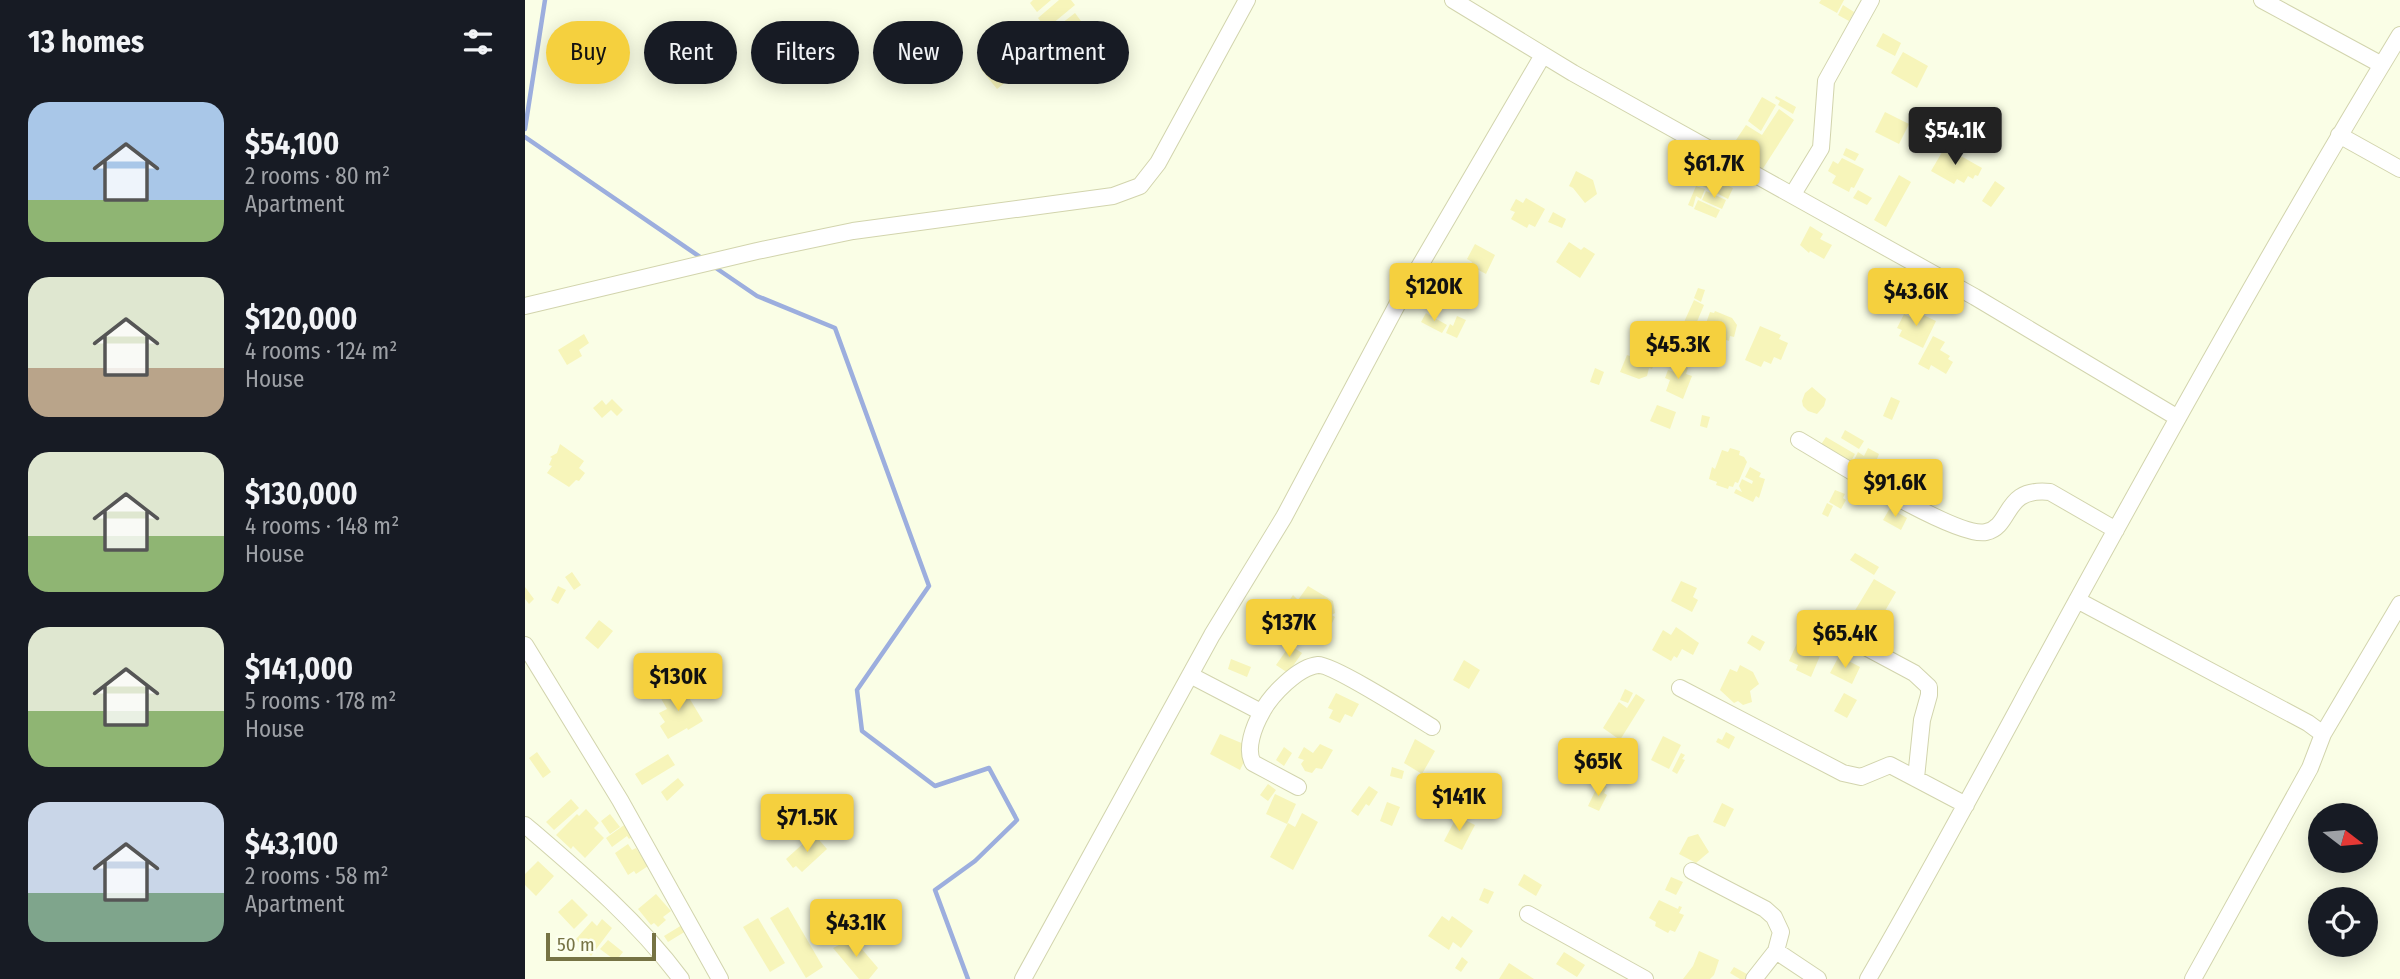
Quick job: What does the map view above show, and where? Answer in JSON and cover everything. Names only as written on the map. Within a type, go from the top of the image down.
[{"type":"street","points":[[525,306],[853,231],[1113,196],[1140,186],[1157,163],[1247,0]]},
{"type":"street","points":[[1453,0],[1543,55],[1975,296],[2178,418]]},
{"type":"street","points":[[1793,194],[1821,148],[1826,81],[1871,0]]},
{"type":"street","points":[[2262,0],[2382,65]]},
{"type":"street","points":[[1868,979],[2178,418],[2339,135],[2400,34]]},
{"type":"street","points":[[1023,979],[1190,675],[1284,517],[1398,303],[1543,55]]},
{"type":"street","points":[[2339,135],[2400,169]]},
{"type":"street","points":[[1799,440],[1938,520],[1968,530],[1985,533],[1996,527],[2017,499],[2038,491],[2050,492],[2116,530]]},
{"type":"street","points":[[2077,600],[2308,723],[2323,734]]},
{"type":"street","points":[[2193,979],[2310,768],[2323,734],[2400,604]]},
{"type":"street","points":[[1843,635],[1914,673],[1929,687],[1922,720],[1916,778]]},
{"type":"street","points":[[525,645],[620,800],[720,979]]},
{"type":"street","points":[[1298,787],[1253,763],[1249,757],[1249,747],[1262,712],[1285,684],[1306,668],[1322,665],[1432,726]]},
{"type":"street","points":[[1190,675],[1262,712]]},
{"type":"street","points":[[1679,688],[1843,773],[1861,776],[1890,765],[1966,805]]},
{"type":"street","points":[[525,825],[585,877],[657,947],[681,979]]},
{"type":"street","points":[[1692,872],[1765,909],[1774,918],[1781,932],[1776,951],[1754,979]]},
{"type":"street","points":[[1528,914],[1645,979]]},
{"type":"street","points":[[1776,951],[1818,979]]},
{"type":"building","points":[[1033,0],[1051,0],[1037,12],[1030,3]]},
{"type":"building","points":[[1059,0],[1071,0],[1075,5],[1056,21],[1040,21],[1038,18]]},
{"type":"building","points":[[1821,0],[1844,0],[1837,13],[1819,3]]},
{"type":"building","points":[[1843,5],[1854,12],[1849,21],[1838,15]]},
{"type":"building","points":[[1075,13],[1081,21],[1065,21]]},
{"type":"building","points":[[1883,33],[1901,43],[1895,56],[1876,46]]},
{"type":"building","points":[[1903,52],[1928,66],[1917,88],[1891,73]]},
{"type":"building","points":[[1776,96],[1796,107],[1793,114],[1778,105],[1780,101]]},
{"type":"building","points":[[1762,97],[1776,105],[1761,131],[1748,121]]},
{"type":"building","points":[[1779,109],[1794,120],[1762,170],[1730,149],[1746,125],[1762,135]]},
{"type":"building","points":[[1885,112],[1909,124],[1899,144],[1875,132]]},
{"type":"building","points":[[1945,147],[1982,168],[1978,176],[1975,175],[1973,179],[1968,176],[1964,183],[1957,179],[1954,184],[1931,171]]},
{"type":"building","points":[[1846,148],[1859,154],[1855,161],[1843,155]]},
{"type":"building","points":[[1842,158],[1864,169],[1849,192],[1832,183],[1836,176],[1828,171],[1833,161],[1838,164]]},
{"type":"building","points":[[1576,171],[1593,180],[1597,194],[1585,203],[1569,186]]},
{"type":"building","points":[[1702,173],[1733,188],[1728,199],[1697,183]]},
{"type":"building","points":[[1899,175],[1911,182],[1886,227],[1874,220]]},
{"type":"building","points":[[1995,181],[2005,188],[1991,207],[1982,201]]},
{"type":"building","points":[[1696,186],[1705,189],[1701,199],[1696,196],[1693,207],[1688,205]]},
{"type":"building","points":[[1858,190],[1872,198],[1867,205],[1853,198]]},
{"type":"building","points":[[1706,191],[1726,200],[1722,209],[1702,200]]},
{"type":"building","points":[[1526,198],[1545,209],[1535,227],[1529,224],[1527,228],[1511,219],[1515,212],[1510,210],[1516,199],[1523,203]]},
{"type":"building","points":[[1698,200],[1720,210],[1716,218],[1694,209]]},
{"type":"building","points":[[1553,212],[1566,219],[1562,228],[1548,222]]},
{"type":"building","points":[[1810,226],[1823,234],[1820,239],[1832,245],[1824,259],[1810,251],[1809,253],[1800,245]]},
{"type":"building","points":[[1569,242],[1581,250],[1584,247],[1595,254],[1580,278],[1556,262]]},
{"type":"building","points":[[1475,244],[1495,255],[1486,274],[1471,266],[1472,262],[1467,259]]},
{"type":"building","points":[[1885,274],[1911,289],[1900,307],[1875,292]]},
{"type":"building","points":[[1698,288],[1705,290],[1701,302],[1694,298]]},
{"type":"building","points":[[1694,300],[1704,305],[1691,336],[1680,331]]},
{"type":"building","points":[[1913,310],[1936,321],[1923,348],[1899,336],[1902,330],[1897,328],[1904,314],[1910,317]]},
{"type":"building","points":[[1715,311],[1732,318],[1737,325],[1734,337],[1730,336],[1729,341],[1726,340],[1716,348],[1695,336],[1705,326],[1710,312]]},
{"type":"building","points":[[1426,313],[1447,325],[1442,333],[1421,322]]},
{"type":"building","points":[[1457,316],[1466,320],[1457,338],[1446,333]]},
{"type":"building","points":[[1760,326],[1781,335],[1779,339],[1788,343],[1781,360],[1774,357],[1771,364],[1764,361],[1761,367],[1745,360]]},
{"type":"building","points":[[584,334],[589,343],[579,350],[582,356],[567,365],[558,350]]},
{"type":"building","points":[[1933,336],[1945,342],[1940,350],[1950,356],[1948,359],[1953,362],[1946,374],[1931,365],[1929,370],[1918,364]]},
{"type":"building","points":[[1627,355],[1649,363],[1650,359],[1656,360],[1652,369],[1649,368],[1647,376],[1639,379],[1620,372]]},
{"type":"building","points":[[1678,364],[1688,368],[1686,374],[1692,376],[1683,399],[1666,391],[1670,380],[1665,378],[1668,370],[1675,372]]},
{"type":"building","points":[[1595,368],[1604,372],[1599,385],[1590,382]]},
{"type":"building","points":[[1812,387],[1826,399],[1817,414],[1808,411],[1802,401],[1805,393]]},
{"type":"building","points":[[1891,397],[1900,401],[1892,420],[1883,416]]},
{"type":"building","points":[[612,399],[623,410],[617,416],[611,410],[602,418],[593,408],[602,400],[606,405]]},
{"type":"building","points":[[1657,405],[1676,412],[1670,429],[1650,421]]},
{"type":"building","points":[[1702,415],[1710,417],[1707,428],[1700,426]]},
{"type":"building","points":[[1845,430],[1864,441],[1859,449],[1841,438]]},
{"type":"building","points":[[1826,437],[1855,454],[1850,463],[1820,446]]},
{"type":"building","points":[[560,444],[584,461],[579,468],[585,473],[569,487],[547,473],[552,466],[549,465],[552,458],[550,457],[557,453]]},
{"type":"building","points":[[1730,448],[1740,451],[1739,455],[1747,462],[1738,483],[1735,482],[1733,487],[1729,486],[1728,489],[1709,479],[1712,467],[1715,469],[1722,450],[1728,452]]},
{"type":"building","points":[[1868,448],[1879,454],[1877,459],[1885,463],[1877,478],[1852,464],[1858,452],[1864,456]]},
{"type":"building","points":[[1750,467],[1761,473],[1759,477],[1765,479],[1759,498],[1756,496],[1753,502],[1734,493],[1736,489],[1742,492],[1739,486],[1742,479],[1752,484],[1753,481],[1745,477]]},
{"type":"building","points":[[1835,490],[1845,494],[1843,498],[1846,500],[1841,509],[1829,502]]},
{"type":"building","points":[[1827,503],[1833,506],[1828,517],[1822,514]]},
{"type":"building","points":[[1890,508],[1907,518],[1901,530],[1883,520]]},
{"type":"building","points":[[1855,553],[1879,567],[1874,575],[1850,560]]},
{"type":"building","points":[[572,572],[581,585],[574,590],[565,577]]},
{"type":"building","points":[[1874,579],[1896,592],[1871,635],[1848,622]]},
{"type":"building","points":[[1681,581],[1697,588],[1693,597],[1698,600],[1692,612],[1671,601]]},
{"type":"building","points":[[558,586],[566,590],[558,604],[551,600]]},
{"type":"building","points":[[1308,586],[1333,601],[1335,613],[1332,615],[1335,617],[1330,627],[1324,622],[1316,632],[1307,631],[1306,627],[1282,611],[1293,595],[1298,600]]},
{"type":"building","points":[[525,587],[534,599],[529,604],[525,599]]},
{"type":"building","points":[[599,620],[613,631],[598,649],[585,638]]},
{"type":"building","points":[[1676,627],[1699,643],[1693,655],[1682,649],[1677,658],[1674,656],[1671,661],[1652,650],[1663,630],[1671,635]]},
{"type":"building","points":[[1801,634],[1825,644],[1811,677],[1796,670],[1798,665],[1789,661]]},
{"type":"building","points":[[1752,635],[1765,642],[1760,651],[1747,643]]},
{"type":"building","points":[[1290,645],[1302,653],[1288,673],[1276,665]]},
{"type":"building","points":[[1839,656],[1860,667],[1852,684],[1830,673]]},
{"type":"building","points":[[1231,659],[1251,667],[1247,677],[1228,669]]},
{"type":"building","points":[[1464,660],[1480,670],[1469,689],[1453,680]]},
{"type":"building","points":[[1740,665],[1753,672],[1759,684],[1750,691],[1752,702],[1743,705],[1738,701],[1734,703],[1720,690],[1730,669],[1737,672]]},
{"type":"building","points":[[676,684],[684,698],[688,696],[703,721],[668,739],[660,726],[665,722],[659,713],[667,709],[659,695]]},
{"type":"building","points":[[1625,689],[1633,693],[1628,703],[1620,700]]},
{"type":"building","points":[[1336,693],[1359,704],[1352,717],[1345,714],[1340,723],[1329,718],[1333,710],[1328,708]]},
{"type":"building","points":[[1844,693],[1857,700],[1847,718],[1834,711]]},
{"type":"building","points":[[1636,694],[1645,700],[1620,740],[1603,728],[1619,702],[1627,708]]},
{"type":"building","points":[[1726,732],[1735,737],[1729,749],[1716,742],[1718,738],[1722,740]]},
{"type":"building","points":[[1220,734],[1251,747],[1240,770],[1210,754]]},
{"type":"building","points":[[1663,736],[1681,745],[1669,769],[1651,760]]},
{"type":"building","points":[[1415,739],[1435,751],[1422,774],[1404,763]]},
{"type":"building","points":[[1320,744],[1333,750],[1322,769],[1316,768],[1312,773],[1305,771],[1301,764],[1304,760],[1298,758],[1304,747],[1313,753]]},
{"type":"building","points":[[1284,747],[1292,753],[1284,766],[1276,760]]},
{"type":"building","points":[[537,752],[551,772],[543,778],[529,758]]},
{"type":"building","points":[[1681,753],[1685,755],[1682,759],[1685,760],[1677,774],[1672,771]]},
{"type":"building","points":[[668,754],[675,765],[642,785],[635,774]]},
{"type":"building","points":[[1392,767],[1404,771],[1402,779],[1390,776]]},
{"type":"building","points":[[678,778],[684,785],[667,801],[661,792]]},
{"type":"building","points":[[1599,783],[1607,787],[1604,793],[1607,795],[1599,811],[1588,806]]},
{"type":"building","points":[[1268,784],[1276,790],[1268,801],[1260,795]]},
{"type":"building","points":[[1369,786],[1378,792],[1358,816],[1351,811]]},
{"type":"building","points":[[1275,794],[1296,804],[1287,824],[1266,814]]},
{"type":"building","points":[[571,799],[579,808],[554,830],[546,822]]},
{"type":"building","points":[[1387,802],[1400,807],[1392,826],[1380,821]]},
{"type":"building","points":[[1722,803],[1734,809],[1725,827],[1713,822]]},
{"type":"building","points":[[586,809],[599,823],[594,828],[604,838],[585,858],[556,835],[577,814],[579,816]]},
{"type":"building","points":[[1302,813],[1318,822],[1293,870],[1270,857],[1288,823],[1295,827]]},
{"type":"building","points":[[610,814],[620,827],[610,834],[601,821]]},
{"type":"building","points":[[1457,816],[1475,825],[1462,850],[1444,841]]},
{"type":"building","points":[[627,823],[635,835],[629,839],[627,836],[612,847],[606,838]]},
{"type":"building","points":[[814,834],[827,849],[802,872],[796,866],[793,868],[786,859]]},
{"type":"building","points":[[1698,834],[1709,852],[1696,863],[1679,854],[1688,837]]},
{"type":"building","points":[[628,844],[632,850],[636,848],[648,866],[636,874],[634,871],[628,875],[615,853]]},
{"type":"building","points":[[538,861],[554,876],[536,896],[525,885],[525,874]]},
{"type":"building","points":[[1524,874],[1542,885],[1536,896],[1518,885]]},
{"type":"building","points":[[1671,877],[1683,882],[1676,895],[1665,890]]},
{"type":"building","points":[[1484,888],[1494,892],[1488,904],[1479,900]]},
{"type":"building","points":[[656,894],[671,911],[663,917],[666,920],[658,927],[654,923],[651,925],[638,909]]},
{"type":"building","points":[[572,899],[588,915],[574,929],[558,912]]},
{"type":"building","points":[[1659,900],[1678,909],[1679,906],[1682,907],[1679,913],[1684,915],[1675,932],[1670,930],[1668,933],[1655,926],[1656,922],[1649,918]]},
{"type":"building","points":[[788,907],[823,967],[806,978],[770,918]]},
{"type":"building","points":[[1442,916],[1449,921],[1452,916],[1473,931],[1461,948],[1453,942],[1449,950],[1428,936]]},
{"type":"building","points":[[758,918],[785,963],[770,972],[743,927]]},
{"type":"building","points":[[602,919],[612,928],[591,956],[576,939],[592,921],[597,926]]},
{"type":"building","points":[[832,921],[839,932],[830,937],[824,926]]},
{"type":"building","points":[[682,925],[686,931],[668,942],[664,936]]},
{"type":"building","points":[[849,934],[878,968],[869,979],[859,979],[833,948],[843,943]]},
{"type":"building","points":[[608,940],[623,952],[616,961],[600,949]]},
{"type":"building","points":[[1699,951],[1719,960],[1714,975],[1710,979],[1683,979],[1693,966]]},
{"type":"building","points":[[1564,952],[1585,965],[1577,977],[1556,964]]},
{"type":"building","points":[[1462,957],[1468,962],[1461,972],[1455,968]]},
{"type":"building","points":[[1509,963],[1534,979],[1499,979]]},
{"type":"building","points":[[1734,967],[1756,979],[1740,979],[1730,973]]},
{"type":"waterway","points":[[525,129],[545,0]]},
{"type":"waterway","points":[[525,137],[703,259]]},
{"type":"waterway","points":[[713,266],[757,296],[835,328],[929,586],[857,690],[862,731],[935,786],[989,768],[1017,820],[975,861],[935,890],[968,979]]}]
